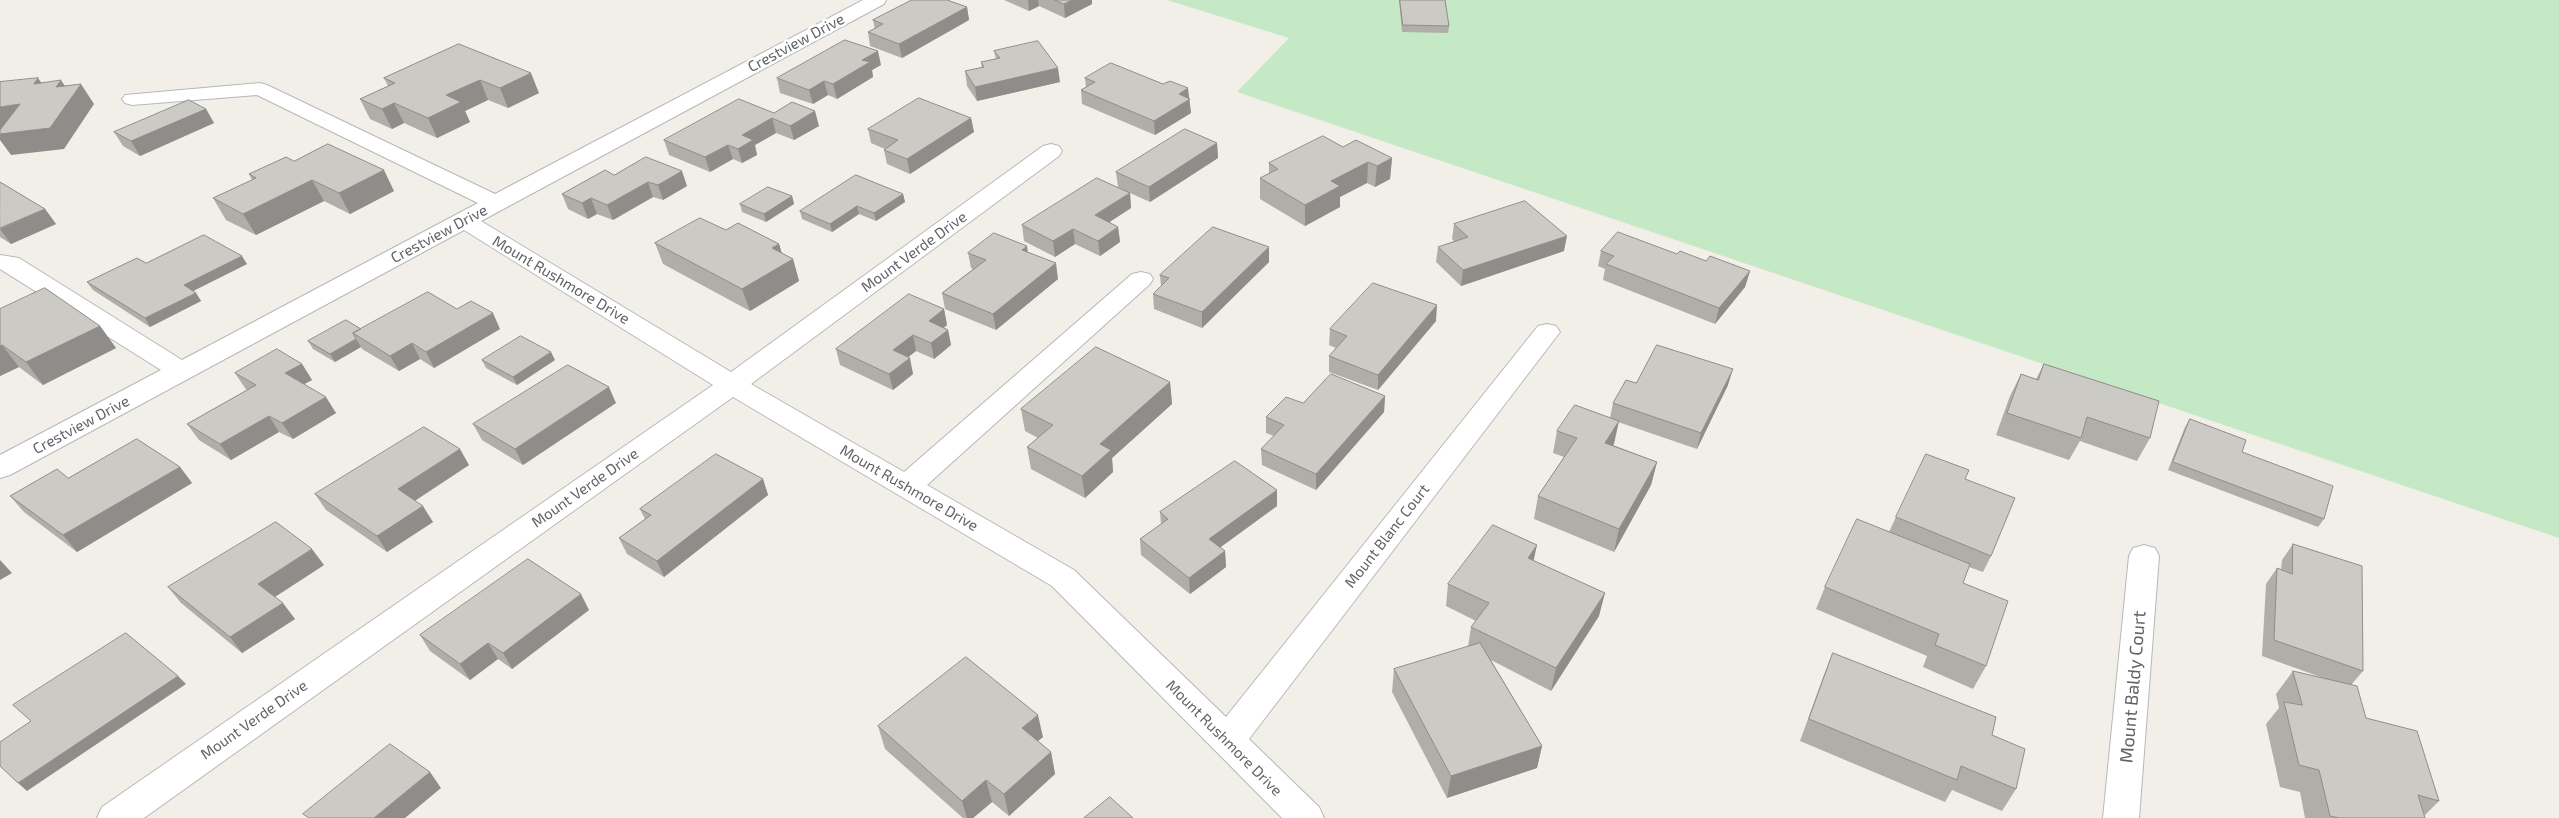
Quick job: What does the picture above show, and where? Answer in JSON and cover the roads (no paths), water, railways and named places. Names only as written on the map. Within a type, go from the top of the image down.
[{"type":"street","name":"Crestview Drive","points":[[0,468],[877,0]]},
{"type":"street","points":[[132,99],[260,89],[496,203]]},
{"type":"street","name":"Mount Verde Drive","points":[[115,818],[732,385],[1051,151]]},
{"type":"street","name":"Mount Rushmore Drive","points":[[463,220],[732,385],[1063,578],[1306,818]]},
{"type":"street","points":[[0,262],[10,263],[182,371]]},
{"type":"street","points":[[906,487],[1141,279]]},
{"type":"street","name":"Mount Blanc Court","points":[[1227,741],[1547,332]]},
{"type":"street","name":"Mount Baldy Court","points":[[2121,818],[2144,556]]}]
